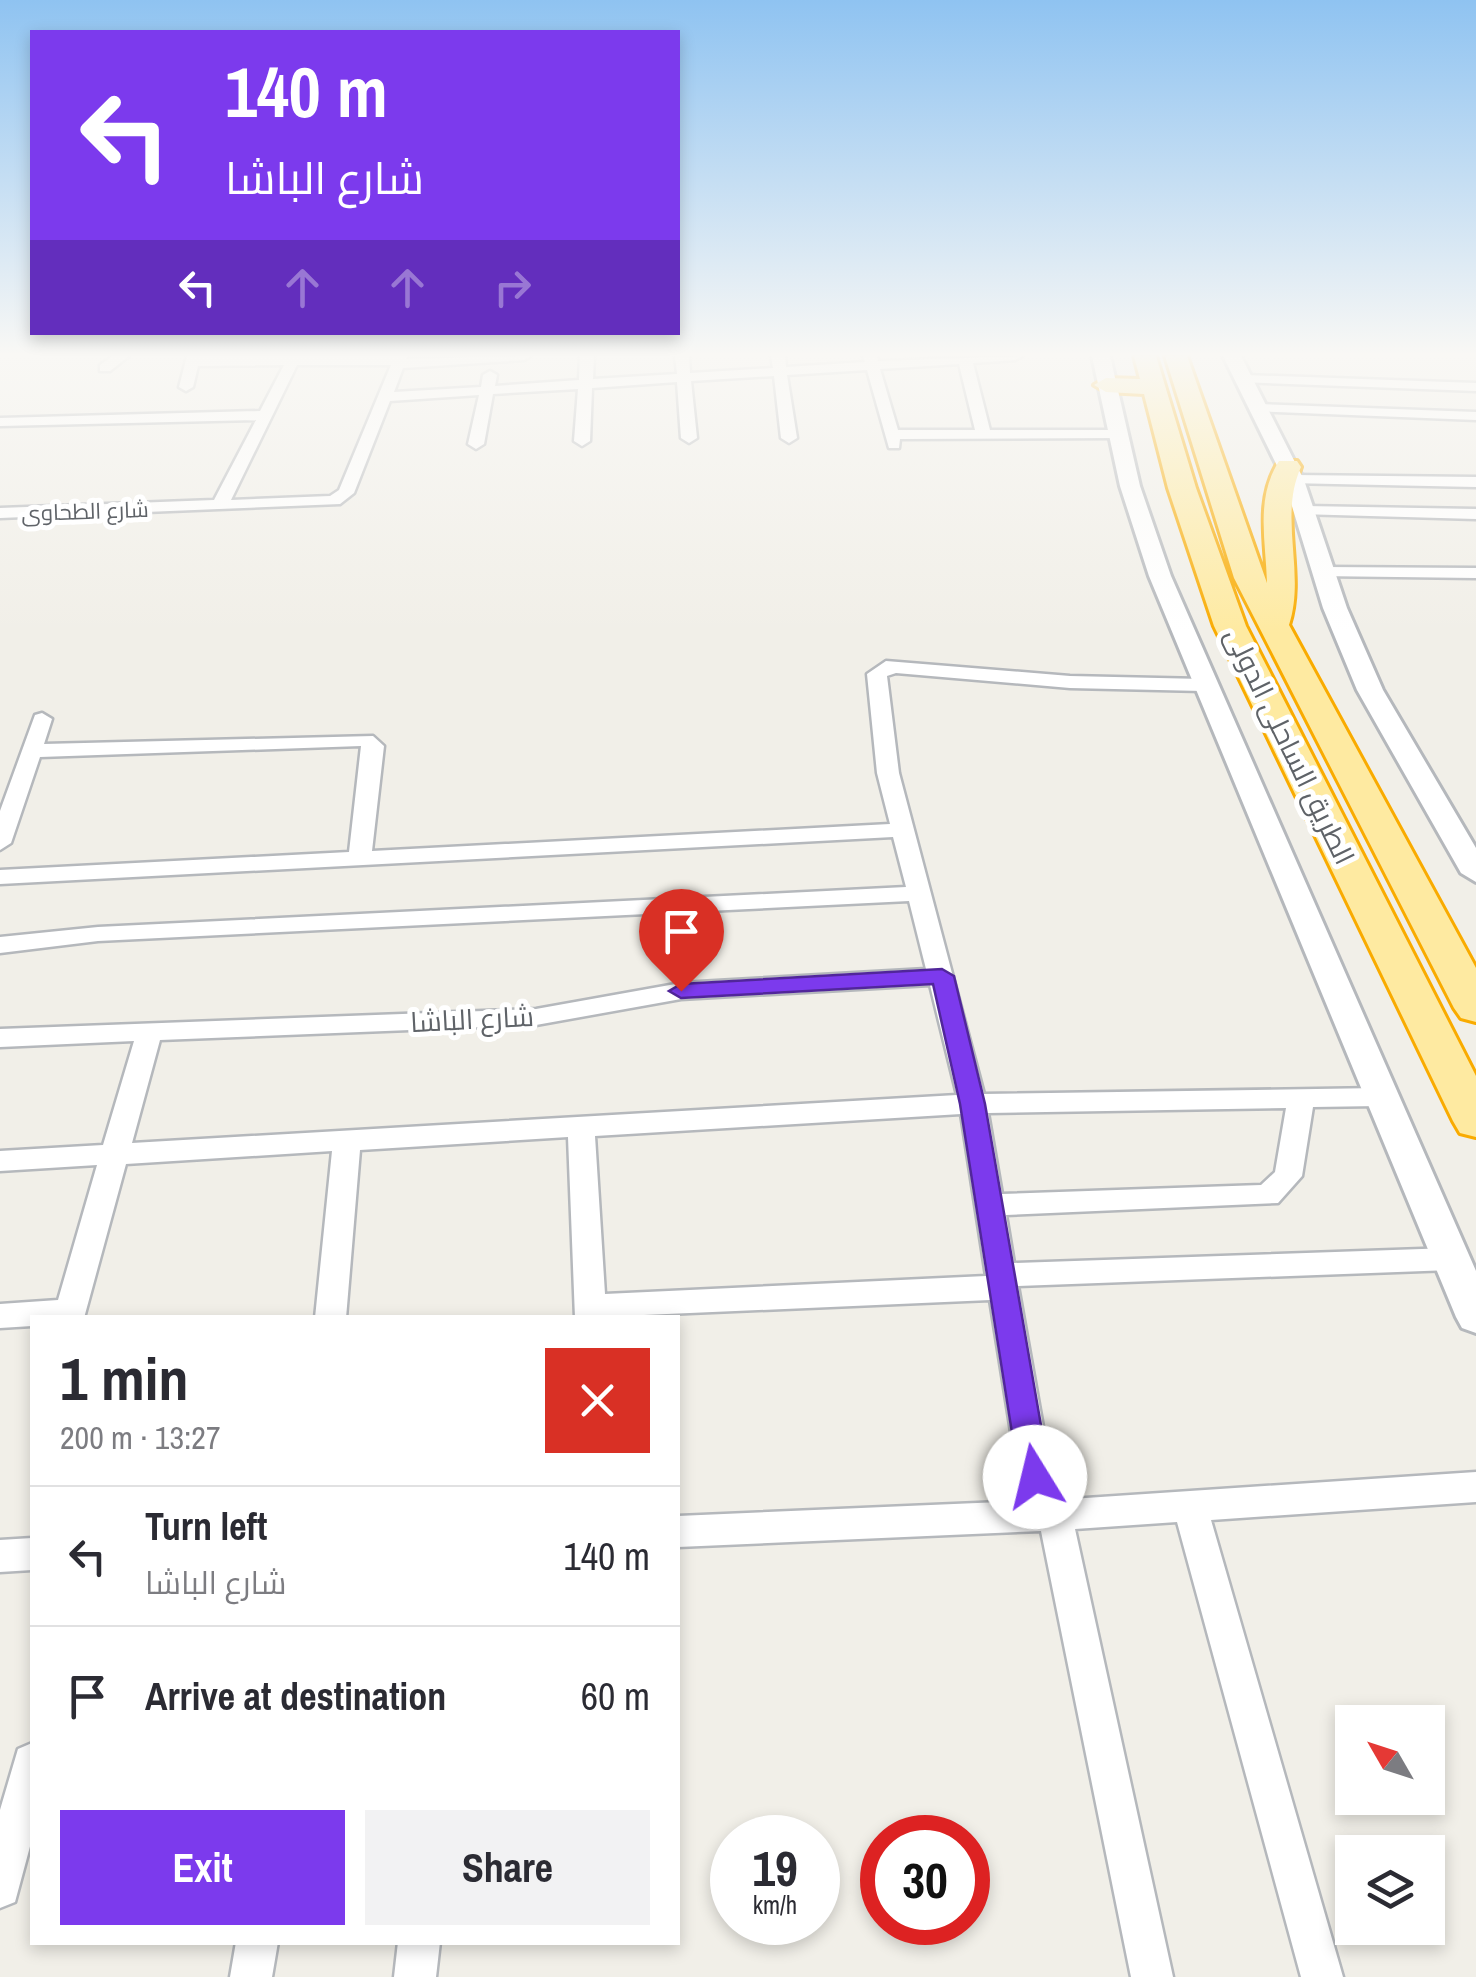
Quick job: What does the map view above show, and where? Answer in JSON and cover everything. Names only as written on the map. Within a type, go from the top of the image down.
[{"type":"highway","name":"الطريق الساحلى الدولى","points":[[1171,448],[1230,626],[1476,1121]]},
{"type":"highway","name":"الطريق الساحلى الدولى","points":[[1205,448],[1231,531],[1273,627],[1476,1008]]},
{"type":"highway","points":[[1273,627],[1284,595],[1279,496],[1291,474]]},
{"type":"street","points":[[219,507],[250,448]]},
{"type":"street","name":"شارع الطحاوى","points":[[0,513],[323,504],[346,493],[364,448]]},
{"type":"street","points":[[1120,448],[1142,526],[1202,685],[1476,1316]]},
{"type":"street","points":[[1279,448],[1308,520],[1334,608],[1370,690],[1476,872]]},
{"type":"street","points":[[1291,474],[1476,482]]},
{"type":"street","points":[[1308,520],[1476,514]]},
{"type":"street","points":[[1308,520],[1476,530]]},
{"type":"street","points":[[1324,572],[1476,573]]},
{"type":"street","points":[[1152,1977],[1048,1515],[1002,1281],[973,1104],[902,830],[880,722],[880,669],[928,668],[1070,682],[1202,685]]},
{"type":"street","points":[[0,843],[6,810],[42,719]]},
{"type":"street","points":[[32,751],[366,740],[374,746],[360,858]]},
{"type":"street","points":[[0,877],[902,830]]},
{"type":"street","points":[[0,945],[98,934],[920,893]]},
{"type":"street","name":"شارع الباشا","points":[[0,1038],[536,1017],[656,994],[733,986],[942,976]]},
{"type":"street","points":[[69,1315],[149,1034]]},
{"type":"street","points":[[0,1161],[347,1144],[973,1104],[1379,1098]]},
{"type":"street","points":[[989,1206],[1268,1196],[1288,1176],[1301,1099]]},
{"type":"street","points":[[581,1129],[590,1312],[1002,1281],[1451,1259]]},
{"type":"street","points":[[330,1315],[347,1144]]},
{"type":"street","points":[[0,1316],[30,1316]]},
{"type":"street","points":[[680,1532],[1190,1507],[1476,1487]]},
{"type":"street","points":[[1190,1507],[1322,1977]]},
{"type":"street","points":[[0,1556],[30,1554]]},
{"type":"street","points":[[0,1886],[30,1771]]},
{"type":"street","points":[[251,1977],[256,1945]]},
{"type":"street","points":[[416,1977],[419,1945]]},
{"type":"route","points":[[681,991],[942,976],[973,1104],[1035,1477]]}]
